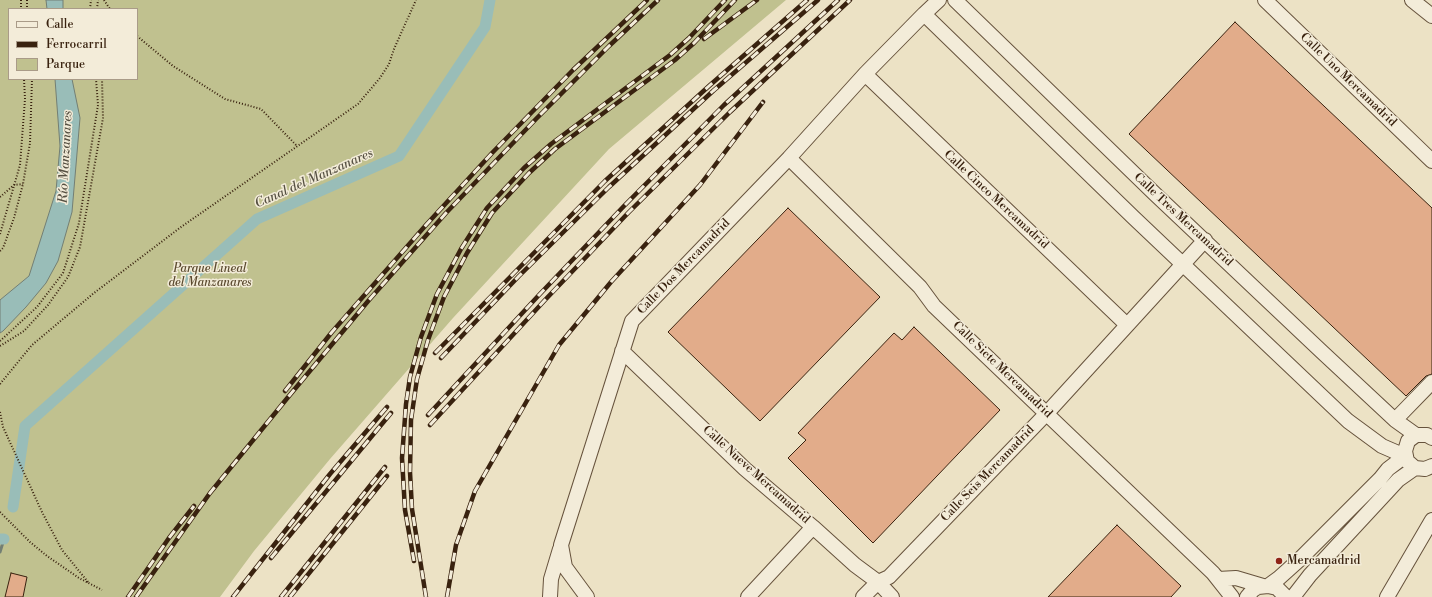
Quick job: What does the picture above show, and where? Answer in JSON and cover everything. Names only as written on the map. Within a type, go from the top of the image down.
[{"type":"lane","name":"Calle Dos Mercamadrid","points":[[587,597],[565,567],[561,545],[632,321],[789,158],[864,74],[939,0]]},
{"type":"lane","name":"Calle Tres Mercamadrid","points":[[954,0],[1395,420],[1416,435]]},
{"type":"lane","name":"Calle Uno Mercamadrid","points":[[1265,0],[1432,161]]},
{"type":"lane","points":[[1412,0],[1432,16]]},
{"type":"lane","points":[[924,14],[1127,212],[1184,264],[1348,421],[1382,446],[1405,456]]},
{"type":"lane","name":"Calle Cinco Mercamadrid","points":[[864,74],[1127,325]]},
{"type":"lane","name":"Calle Siete Mercamadrid","points":[[789,158],[920,287],[934,306],[1047,413],[1223,590]]},
{"type":"lane","name":"Calle Seis Mercamadrid","points":[[863,597],[878,582],[889,577],[1047,413],[1205,240]]},
{"type":"lane","name":"Calle Nueve Mercamadrid","points":[[622,351],[745,469],[855,565],[878,582],[892,597]]},
{"type":"lane","points":[[1395,420],[1432,382]]},
{"type":"lane","points":[[1432,437],[1427,435],[1416,435],[1408,441],[1404,451],[1407,461],[1415,468],[1425,469],[1432,466]]},
{"type":"lane","points":[[1382,446],[1388,469]]},
{"type":"lane","points":[[1247,597],[1253,590],[1266,586],[1279,578],[1380,479],[1388,469],[1405,456]]},
{"type":"lane","points":[[1293,597],[1310,575],[1398,480],[1415,468]]},
{"type":"lane","points":[[1388,597],[1432,520]]},
{"type":"lane","points":[[748,597],[813,527]]},
{"type":"lane","points":[[550,597],[551,579],[561,545]]},
{"type":"lane","points":[[1306,597],[1310,575]]},
{"type":"lane","points":[[1223,590],[1236,578],[1277,588],[1286,597]]},
{"type":"path","points":[[0,384],[32,345],[94,292],[181,227],[358,104],[380,78],[389,64],[394,49],[416,0]]},
{"type":"path","points":[[138,37],[172,66],[225,99],[261,109],[297,146]]},
{"type":"path","points":[[0,234],[20,165],[25,99],[24,80]]},
{"type":"path","points":[[0,251],[3,248],[14,218],[23,184],[30,143],[32,80]]},
{"type":"path","points":[[0,341],[37,307],[63,273],[79,223],[98,105],[96,80]]},
{"type":"path","points":[[0,346],[24,331],[48,305],[68,277],[80,246],[103,118],[102,80]]},
{"type":"path","points":[[0,197],[14,185],[23,184]]},
{"type":"path","points":[[0,412],[3,427],[42,512],[62,550],[88,582]]},
{"type":"path","points":[[0,512],[30,542],[47,556],[102,590]]},
{"type":"green space","name":"Parque Lineal del Manzanares","points":[[0,0],[786,0],[609,149],[453,318],[330,459],[254,551],[220,597],[0,597]]},
{"type":"water","points":[[46,0],[63,0],[63,8],[47,8]]},
{"type":"water","name":"Río Manzanares","points":[[55,80],[72,80],[80,118],[72,212],[58,261],[46,283],[26,307],[0,333],[0,300],[29,276],[56,191],[60,146]]},
{"type":"building","points":[[1235,22],[1432,208],[1432,374],[1426,376],[1406,396],[1129,134]]},
{"type":"building","points":[[788,208],[880,297],[760,421],[668,332]]},
{"type":"building","points":[[914,327],[1000,410],[873,543],[788,458],[806,440],[798,433],[894,333],[902,340]]},
{"type":"building","points":[[1117,525],[1181,586],[1171,597],[1048,597]]},
{"type":"building","points":[[11,573],[27,577],[23,597],[5,597]]},
{"type":"waterway","name":"Canal del Manzanares","points":[[13,507],[25,426],[257,219],[399,156],[485,27],[490,0]]},
{"type":"waterway","points":[[0,552],[4,539]]},
{"type":"railway","points":[[285,391],[332,332],[426,225],[493,152],[573,70],[647,0]]},
{"type":"railway","points":[[136,597],[210,493],[369,300],[446,213],[536,119],[609,46],[658,0]]},
{"type":"railway","points":[[414,561],[405,510],[402,458],[406,404],[410,377],[421,337],[437,294],[461,249],[487,208],[524,168],[551,144],[670,55],[689,38],[725,0]]},
{"type":"railway","points":[[426,597],[412,509],[410,472],[411,420],[417,379],[428,340],[444,297],[467,253],[492,213],[529,173],[555,149],[675,60],[694,43],[735,0]]},
{"type":"railway","points":[[704,39],[757,0]]},
{"type":"railway","points":[[435,353],[605,181],[709,86],[807,0]]},
{"type":"railway","points":[[441,358],[519,276],[609,187],[713,91],[818,0]]},
{"type":"railway","points":[[428,415],[624,206],[724,105],[838,0]]},
{"type":"railway","points":[[430,425],[545,300],[629,212],[730,112],[850,0]]},
{"type":"railway","points":[[447,597],[456,545],[475,491],[559,345],[611,282],[700,185],[763,102]]},
{"type":"railway","points":[[233,597],[330,474],[387,407]]},
{"type":"railway","points":[[271,558],[391,413]]},
{"type":"railway","points":[[281,597],[385,467]]},
{"type":"railway","points":[[290,597],[387,476]]},
{"type":"railway","points":[[128,597],[169,538],[194,506]]},
{"type":"place","name":"Mercamadrid","points":[[1279,561]]}]
